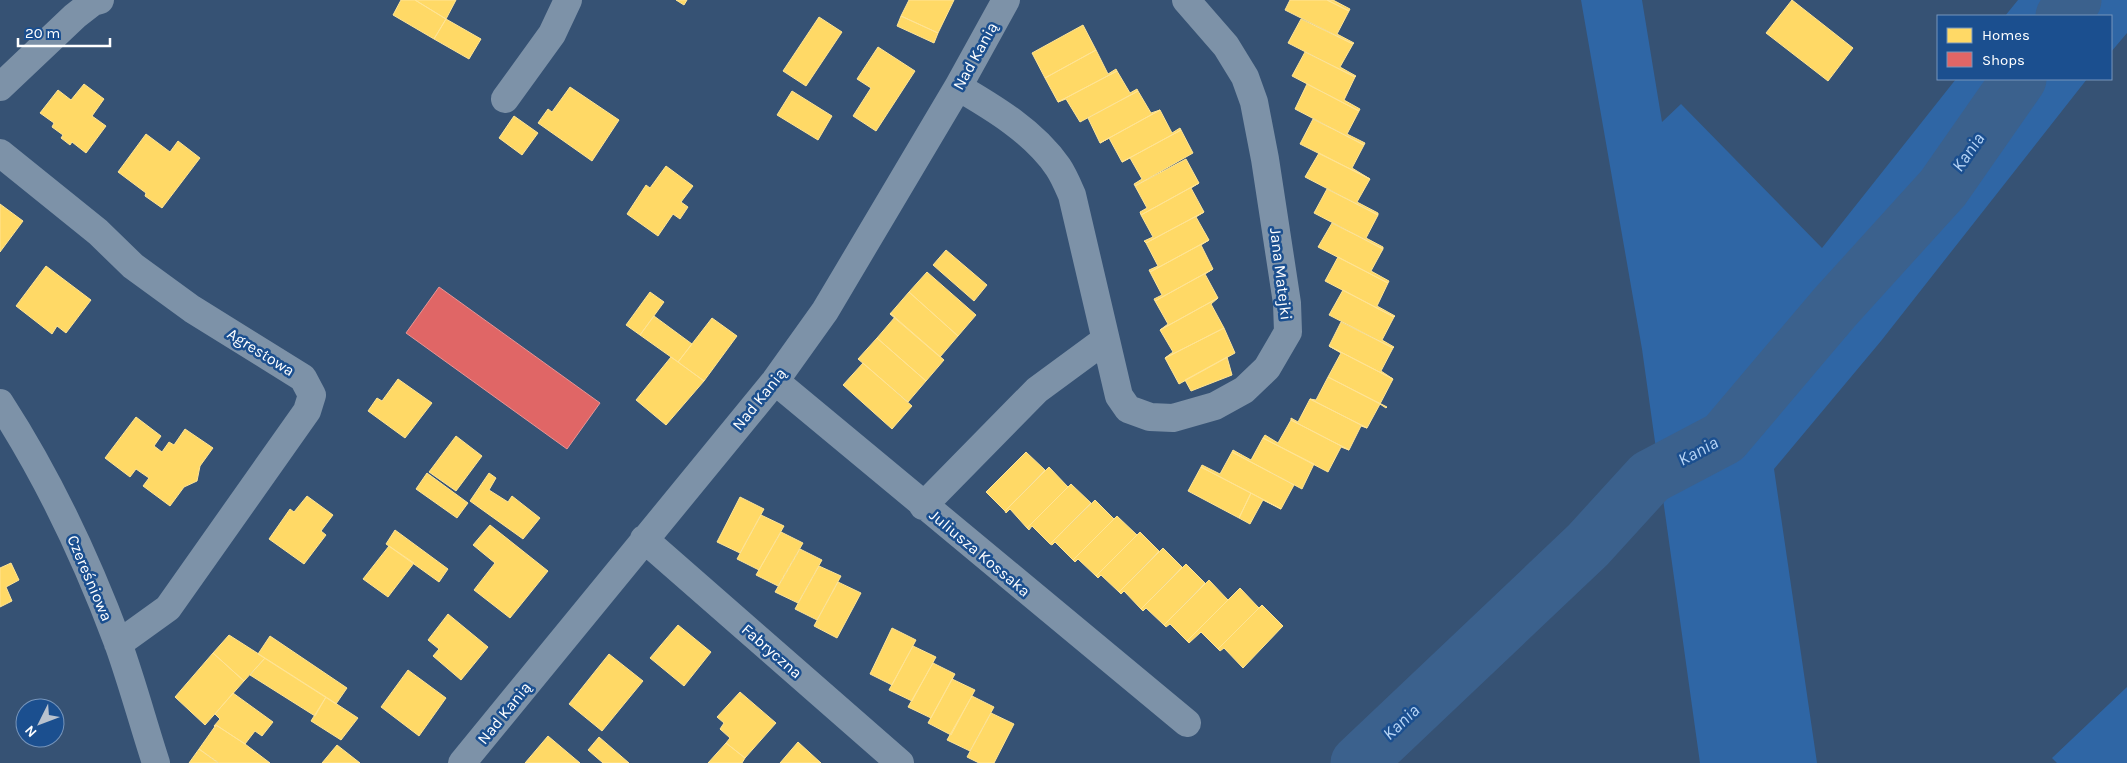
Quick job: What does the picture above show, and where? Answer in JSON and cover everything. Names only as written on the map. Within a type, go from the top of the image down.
[{"type":"street","points":[[0,87],[75,16],[93,2],[100,0]]},
{"type":"street","points":[[506,99],[552,34],[568,0]]},
{"type":"street","name":"Nad Kanią","points":[[462,763],[775,381],[825,311],[958,87],[1006,0]]},
{"type":"street","name":"Jana Matejki","points":[[958,87],[992,107],[1035,140],[1058,168],[1072,195],[1097,298],[1104,340],[1119,396],[1128,409],[1150,417],[1173,418],[1215,406],[1244,390],[1267,368],[1288,332],[1287,303],[1265,159],[1254,102],[1245,77],[1226,46],[1192,2]]},
{"type":"street","name":"Agrestowa","points":[[0,153],[98,232],[133,266],[192,309],[304,378],[312,395],[308,411],[168,608],[118,644]]},
{"type":"street","points":[[923,506],[1037,390],[1104,340]]},
{"type":"street","name":"Juliusza Kossaka","points":[[775,381],[923,506],[1187,723]]},
{"type":"street","name":"Czereśniowa","points":[[0,403],[61,510],[95,584],[118,644],[156,763]]},
{"type":"street","name":"Fabryczna","points":[[644,539],[900,763]]},
{"type":"shaded area","points":[[1581,0],[1642,0],[1662,122],[1681,104],[1822,248],[1955,80],[2086,80],[1881,341],[1774,469],[1817,763],[1700,763],[1642,349]]},
{"type":"shaded area","points":[[2018,0],[2127,0],[2127,33],[2112,51],[2112,15],[2006,15]]},
{"type":"shaded area","points":[[2127,687],[2127,763],[2057,763],[2052,758]]},
{"type":"building: Homes","points":[[401,0],[415,0],[446,19],[434,39],[393,15]]},
{"type":"building: Homes","points":[[415,0],[456,0],[446,19]]},
{"type":"building: Homes","points":[[676,0],[687,0],[684,5]]},
{"type":"building: Homes","points":[[909,0],[954,0],[938,33],[901,16]]},
{"type":"building: Homes","points":[[1290,0],[1327,0],[1349,11],[1337,34],[1354,43],[1285,10]]},
{"type":"building: Homes","points":[[1327,0],[1333,0],[1350,9],[1349,11]]},
{"type":"building: Homes","points":[[1792,0],[1853,48],[1828,81],[1766,33]]},
{"type":"building: Homes","points":[[901,16],[938,33],[934,43],[897,26]]},
{"type":"building: Homes","points":[[819,17],[842,32],[806,86],[783,71]]},
{"type":"building: Homes","points":[[446,19],[481,39],[469,59],[434,39]]},
{"type":"building: Homes","points":[[1301,19],[1353,44],[1340,67],[1355,77],[1288,43]]},
{"type":"building: Homes","points":[[1083,25],[1096,50],[1045,78],[1032,53]]},
{"type":"building: Homes","points":[[878,47],[915,71],[876,131],[853,116],[871,88],[857,79]]},
{"type":"building: Homes","points":[[1096,50],[1108,74],[1116,69],[1117,71],[1058,102],[1045,78]]},
{"type":"building: Homes","points":[[1305,52],[1355,77],[1344,100],[1360,109],[1359,111],[1292,76]]},
{"type":"building: Homes","points":[[1117,71],[1130,93],[1137,89],[1138,91],[1080,122],[1066,99],[1058,102]]},
{"type":"building: Homes","points":[[84,84],[104,99],[92,116],[106,126],[86,153],[72,142],[70,145],[61,138],[63,135],[52,127],[54,123],[40,113],[58,90],[71,100]]},
{"type":"building: Homes","points":[[1307,84],[1359,111],[1347,134],[1365,143],[1364,145],[1295,109]]},
{"type":"building: Homes","points":[[570,87],[619,120],[592,161],[538,123],[548,109],[552,112]]},
{"type":"building: Homes","points":[[792,91],[832,116],[818,140],[777,115]]},
{"type":"building: Homes","points":[[1138,91],[1151,113],[1160,110],[1100,143],[1088,118]]},
{"type":"building: Homes","points":[[1160,110],[1172,133],[1180,128],[1181,130],[1122,162],[1109,138]]},
{"type":"building: Homes","points":[[514,116],[538,133],[522,155],[499,138]]},
{"type":"building: Homes","points":[[1313,119],[1364,145],[1352,168],[1370,179],[1300,144]]},
{"type":"building: Homes","points":[[1181,130],[1193,153],[1135,186],[1134,184],[1142,179],[1130,158],[1122,162]]},
{"type":"building: Homes","points":[[146,134],[170,152],[178,141],[200,158],[162,208],[118,172]]},
{"type":"building: Homes","points":[[1319,153],[1370,179],[1357,202],[1378,213],[1378,215],[1305,177]]},
{"type":"building: Homes","points":[[1186,159],[1199,183],[1141,215],[1140,212],[1147,208],[1135,186]]},
{"type":"building: Homes","points":[[666,166],[693,186],[681,202],[688,207],[680,219],[673,214],[658,236],[627,214],[646,185],[650,188]]},
{"type":"building: Homes","points":[[1199,183],[1191,188],[1204,212],[1146,243],[1144,241],[1153,237],[1141,215]]},
{"type":"building: Homes","points":[[1327,189],[1378,215],[1366,238],[1383,247],[1383,249],[1314,213]]},
{"type":"building: Homes","points":[[0,204],[23,221],[0,252]]},
{"type":"building: Homes","points":[[1204,212],[1196,217],[1209,240],[1150,272],[1149,270],[1158,266],[1146,243]]},
{"type":"building: Homes","points":[[1332,223],[1383,249],[1371,271],[1389,281],[1388,283],[1318,247]]},
{"type":"building: Homes","points":[[1209,240],[1201,245],[1213,269],[1155,301],[1154,299],[1162,295],[1150,272]]},
{"type":"building: Homes","points":[[946,250],[987,285],[974,301],[933,265]]},
{"type":"building: Homes","points":[[1338,257],[1388,283],[1377,306],[1394,317],[1325,281]]},
{"type":"building: Homes","points":[[46,266],[91,300],[66,333],[57,326],[52,334],[16,306]]},
{"type":"building: Homes","points":[[1213,269],[1205,274],[1218,298],[1160,330],[1168,324],[1155,301]]},
{"type":"building: Homes","points":[[927,272],[976,315],[958,336],[909,292]]},
{"type":"building: Homes","points":[[1343,290],[1394,317],[1382,340],[1393,348],[1329,315]]},
{"type":"building: Homes","points":[[650,292],[664,302],[640,335],[626,325]]},
{"type":"building: Homes","points":[[909,292],[958,336],[940,357],[890,314]]},
{"type":"building: Homes","points":[[1218,298],[1211,304],[1224,328],[1165,358],[1173,352],[1160,330]]},
{"type":"building: Homes","points":[[654,316],[692,344],[678,362],[640,335]]},
{"type":"building: Homes","points":[[895,317],[944,360],[926,381],[877,338]]},
{"type":"building: Homes","points":[[712,318],[737,336],[704,381],[678,362]]},
{"type":"building: Homes","points":[[1341,322],[1393,348],[1381,371],[1393,379],[1329,346]]},
{"type":"building: Homes","points":[[1224,328],[1235,353],[1179,384],[1165,358]]},
{"type":"building: Homes","points":[[877,338],[926,381],[908,402],[858,359]]},
{"type":"building: Homes","points":[[1329,346],[1393,379],[1380,404],[1328,377],[1341,353]]},
{"type":"building: Homes","points":[[671,357],[704,381],[666,425],[636,400]]},
{"type":"building: Homes","points":[[1227,357],[1232,375],[1191,391],[1185,380]]},
{"type":"building: Homes","points":[[863,363],[912,406],[892,429],[843,385]]},
{"type":"building: Homes","points":[[1328,377],[1387,407],[1380,404],[1367,428],[1310,399],[1316,400]]},
{"type":"building: Homes","points":[[398,379],[432,403],[405,438],[368,411],[377,398],[382,401]]},
{"type":"building: Homes","points":[[1310,399],[1367,428],[1361,426],[1349,450],[1291,420],[1291,418],[1298,422]]},
{"type":"building: Homes","points":[[136,417],[161,436],[154,446],[162,452],[169,442],[174,445],[185,429],[213,448],[200,466],[197,481],[184,487],[170,506],[143,486],[149,478],[136,469],[130,477],[105,458]]},
{"type":"building: Homes","points":[[1291,420],[1349,450],[1341,447],[1328,472],[1263,438],[1265,435],[1278,443]]},
{"type":"building: Homes","points":[[456,436],[482,456],[456,491],[429,472]]},
{"type":"building: Homes","points":[[1263,438],[1314,464],[1302,489],[1232,452],[1233,450],[1251,460]]},
{"type":"building: Homes","points":[[1026,452],[1045,470],[1005,511],[986,492]]},
{"type":"building: Homes","points":[[1232,452],[1294,485],[1281,509],[1201,467],[1202,465],[1220,474]]},
{"type":"building: Homes","points":[[1049,467],[1068,487],[1027,528],[1010,509],[1006,513],[1005,511]]},
{"type":"building: Homes","points":[[1201,467],[1251,493],[1239,518],[1188,491]]},
{"type":"building: Homes","points":[[427,473],[468,503],[457,518],[416,489]]},
{"type":"building: Homes","points":[[489,473],[496,478],[489,490],[508,502],[512,496],[540,518],[523,539],[470,501]]},
{"type":"building: Homes","points":[[1071,484],[1091,503],[1050,544],[1032,526],[1029,530],[1027,528]]},
{"type":"building: Homes","points":[[1251,493],[1281,509],[1263,500],[1250,524],[1239,518]]},
{"type":"building: Homes","points":[[307,496],[333,515],[321,531],[326,535],[304,564],[269,539],[290,509],[294,512]]},
{"type":"building: Homes","points":[[740,497],[764,509],[740,553],[717,542]]},
{"type":"building: Homes","points":[[1095,500],[1114,519],[1073,560],[1055,542],[1052,545],[1050,544]]},
{"type":"building: Homes","points":[[761,515],[784,526],[759,570],[737,559]]},
{"type":"building: Homes","points":[[1117,516],[1137,535],[1096,576],[1078,559],[1075,562],[1073,560]]},
{"type":"building: Homes","points":[[490,525],[548,571],[510,618],[474,590],[495,563],[473,545]]},
{"type":"building: Homes","points":[[395,530],[448,569],[439,582],[386,544]]},
{"type":"building: Homes","points":[[781,532],[803,543],[778,586],[756,575]]},
{"type":"building: Homes","points":[[1140,532],[1159,551],[1119,592],[1101,575],[1098,578],[1096,576]]},
{"type":"building: Homes","points":[[389,546],[414,563],[388,597],[363,579]]},
{"type":"building: Homes","points":[[1163,548],[1182,567],[1141,609],[1124,591],[1121,594],[1119,592]]},
{"type":"building: Homes","points":[[800,549],[822,560],[798,603],[775,592]]},
{"type":"building: Homes","points":[[11,563],[19,580],[6,587],[12,601],[0,607],[0,568]]},
{"type":"building: Homes","points":[[1186,564],[1205,583],[1164,625],[1146,608],[1143,611],[1141,609]]},
{"type":"building: Homes","points":[[819,566],[841,576],[817,620],[795,609]]},
{"type":"building: Homes","points":[[1209,580],[1228,600],[1187,641],[1170,624],[1166,627],[1164,625]]},
{"type":"building: Homes","points":[[838,582],[861,593],[837,638],[814,626]]},
{"type":"building: Homes","points":[[1240,588],[1259,608],[1218,649],[1201,632],[1189,643],[1187,641]]},
{"type":"building: Homes","points":[[1262,605],[1283,626],[1243,668],[1224,648],[1220,651],[1218,649]]},
{"type":"building: Homes","points":[[448,614],[488,647],[461,680],[433,656],[439,649],[428,640]]},
{"type":"building: Homes","points":[[678,625],[711,652],[684,686],[650,658]]},
{"type":"building: Homes","points":[[892,628],[916,640],[892,685],[870,674]]},
{"type":"building: Homes","points":[[229,635],[265,658],[244,681],[213,653]]},
{"type":"building: Homes","points":[[270,636],[347,688],[336,704],[258,654]]},
{"type":"building: Homes","points":[[913,646],[936,657],[912,701],[889,690]]},
{"type":"building: Homes","points":[[213,653],[244,681],[205,725],[175,697]]},
{"type":"building: Homes","points":[[609,654],[643,681],[602,731],[569,704]]},
{"type":"building: Homes","points":[[265,658],[326,697],[315,716],[250,675]]},
{"type":"building: Homes","points":[[933,663],[955,674],[931,718],[908,707]]},
{"type":"building: Homes","points":[[408,670],[446,698],[419,736],[381,707]]},
{"type":"building: Homes","points":[[952,679],[975,690],[951,735],[928,723]]},
{"type":"building: Homes","points":[[740,692],[776,723],[745,758],[726,743],[730,738],[720,729],[724,723],[717,717]]},
{"type":"building: Homes","points":[[233,693],[273,722],[262,736],[255,731],[245,744],[216,725],[214,726],[220,719],[215,714]]},
{"type":"building: Homes","points":[[972,696],[994,707],[970,751],[947,740]]},
{"type":"building: Homes","points":[[326,697],[358,718],[341,740],[311,721]]},
{"type":"building: Homes","points":[[991,713],[1014,724],[994,763],[979,763],[967,757]]},
{"type":"building: Homes","points":[[216,725],[270,763],[219,763],[199,749]]},
{"type":"building: Homes","points":[[548,736],[580,763],[525,763]]},
{"type":"building: Homes","points":[[599,737],[629,763],[603,763],[588,750]]},
{"type":"building: Homes","points":[[798,742],[821,763],[780,763]]},
{"type":"building: Homes","points":[[726,743],[745,758],[742,763],[708,763]]},
{"type":"building: Homes","points":[[337,745],[360,763],[322,763]]},
{"type":"building: Homes","points":[[199,749],[218,763],[189,763]]},
{"type":"building: Shops","points":[[439,287],[600,403],[567,449],[406,333]]},
{"type":"waterway","name":"Kania","points":[[2064,15],[2074,0]]},
{"type":"waterway","name":"Kania","points":[[1358,763],[1588,545],[1650,477],[1724,438],[1835,307],[1943,188],[2018,80]]}]
